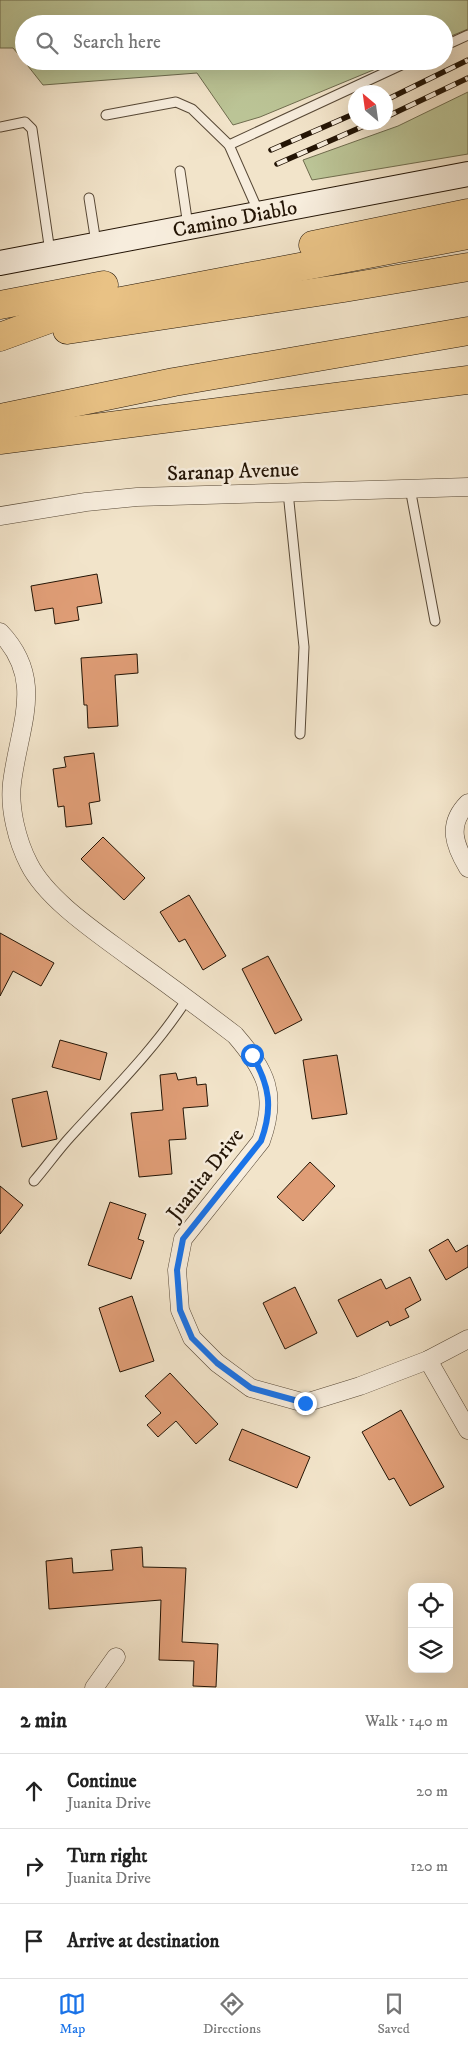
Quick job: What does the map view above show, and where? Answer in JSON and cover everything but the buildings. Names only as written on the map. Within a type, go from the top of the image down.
[{"type":"highway","points":[[0,305],[468,213]]},
{"type":"highway","points":[[0,338],[74,310],[468,234]]},
{"type":"highway","points":[[0,338],[344,288],[468,266]]},
{"type":"highway","points":[[0,418],[174,382],[468,331]]},
{"type":"highway","points":[[0,440],[468,380]]},
{"type":"street","name":"Camino Diablo","points":[[0,263],[468,174]]},
{"type":"street","name":"Saranap Avenue","points":[[0,516],[86,502],[137,497],[468,487]]},
{"type":"street","name":"Juanita Drive","points":[[0,632],[17,653],[24,670],[28,690],[12,785],[13,806],[19,837],[29,865],[43,886],[102,936],[236,1035],[252,1055],[260,1069],[270,1102],[268,1122],[261,1141],[183,1239],[177,1270],[180,1310],[192,1338],[217,1363],[251,1388],[305,1403],[360,1386],[428,1360],[468,1339]]},
{"type":"street","points":[[468,804],[456,821],[454,834],[457,848],[468,868]]},
{"type":"street","points":[[428,1360],[468,1430]]},
{"type":"street","points":[[94,1688],[116,1657]]},
{"type":"lane","points":[[453,42],[468,35]]},
{"type":"lane","points":[[229,145],[391,70]]},
{"type":"lane","points":[[106,115],[176,102],[192,109],[229,145],[259,214]]},
{"type":"lane","points":[[0,127],[25,122],[32,130],[50,253]]},
{"type":"lane","points":[[180,170],[188,227]]},
{"type":"lane","points":[[89,198],[96,244]]},
{"type":"lane","points":[[410,488],[435,621]]},
{"type":"lane","points":[[288,492],[304,647],[300,734]]},
{"type":"lane","points":[[34,1181],[168,1029],[187,999]]},
{"type":"green space","points":[[0,0],[468,0],[468,29],[453,35],[453,15],[15,15],[15,50],[13,48],[0,48]]},
{"type":"green space","points":[[31,70],[373,70],[260,117],[233,125],[197,73],[43,85]]},
{"type":"green space","points":[[468,92],[468,154],[312,180],[303,160],[387,130],[393,130],[393,128]]},
{"type":"railway","points":[[453,67],[468,60]]},
{"type":"railway","points":[[393,97],[448,70]]},
{"type":"railway","points":[[393,114],[468,78]]},
{"type":"railway","points":[[271,150],[348,116]]},
{"type":"railway","points":[[277,164],[355,130]]},
{"type":"route","points":[[252,1055],[266,1084],[270,1102],[268,1122],[261,1141],[183,1239],[177,1270],[180,1310],[192,1338],[217,1363],[251,1388],[305,1403]]}]
